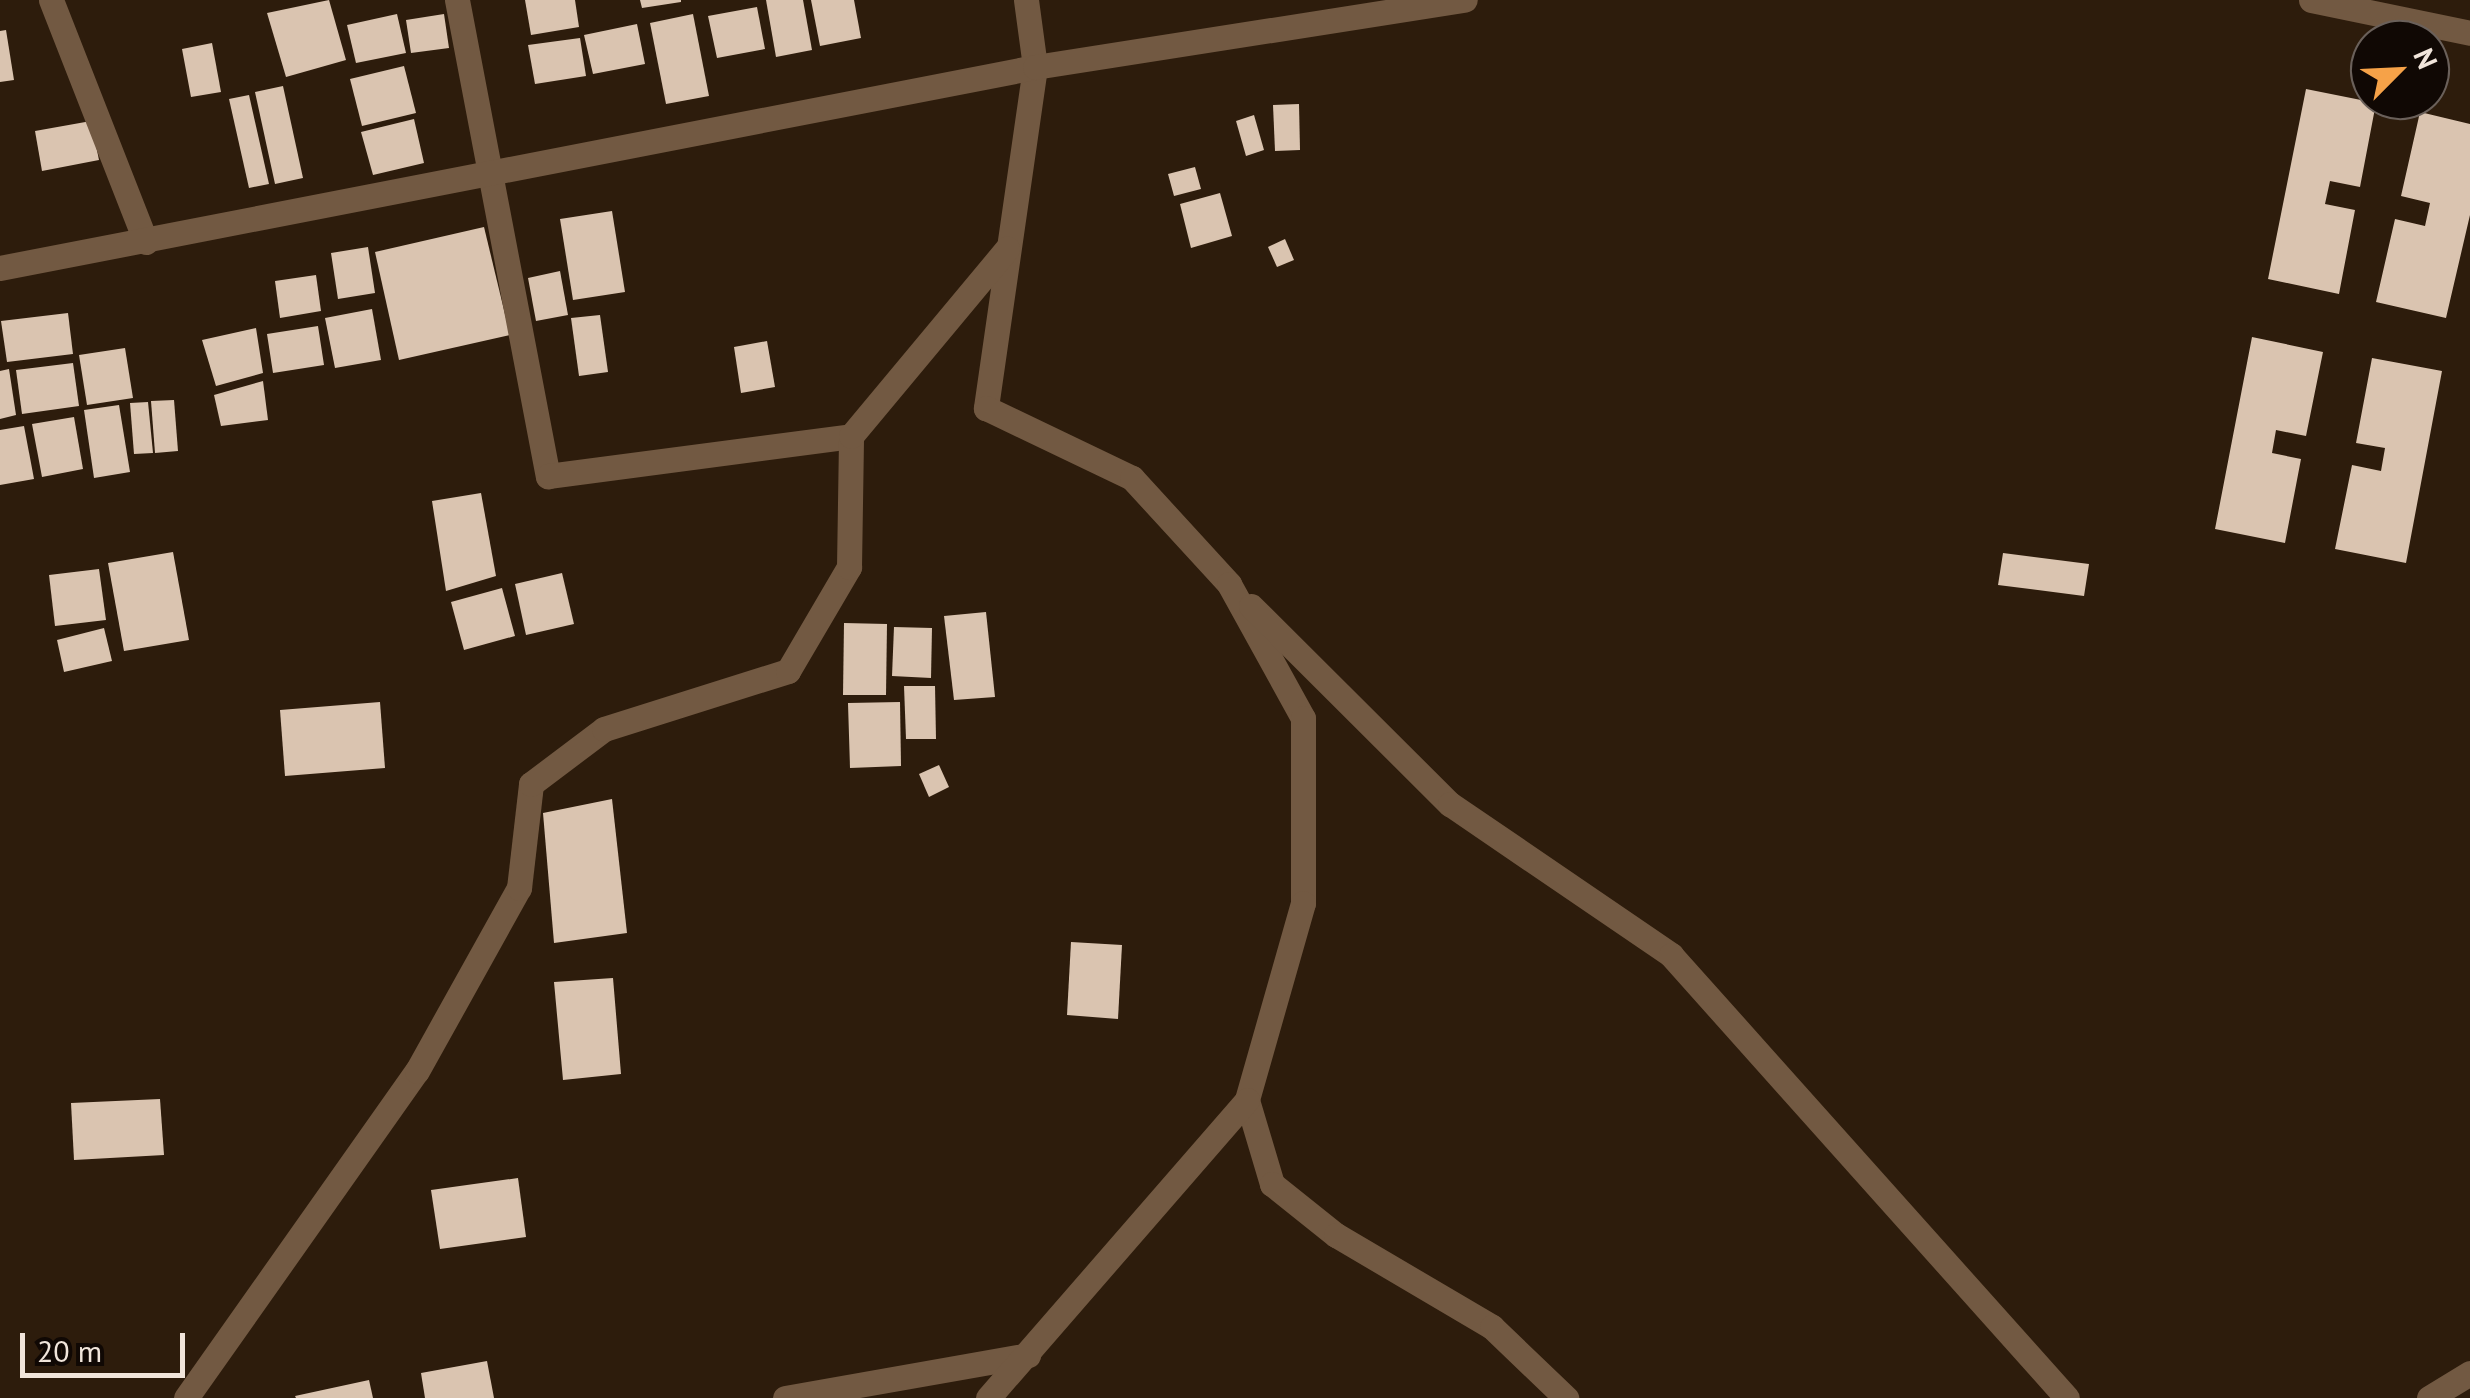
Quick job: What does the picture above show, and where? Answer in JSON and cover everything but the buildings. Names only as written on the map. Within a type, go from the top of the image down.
[{"type":"street","points":[[52,0],[146,242]]},
{"type":"street","points":[[456,0],[486,173],[548,476],[851,436]]},
{"type":"street","points":[[1026,0],[1035,66],[986,408],[1132,478],[1230,584],[1450,804],[1671,955],[2067,1398]]},
{"type":"street","points":[[0,268],[1035,66],[1466,0]]},
{"type":"street","points":[[2310,0],[2470,32]]},
{"type":"street","points":[[186,1398],[454,1004],[518,888],[531,784],[604,729],[788,671],[849,567],[851,436],[1007,249]]},
{"type":"street","points":[[988,1398],[1248,1100],[1303,902],[1303,718],[1230,584]]},
{"type":"street","points":[[1248,1100],[1272,1184],[1336,1235],[1492,1328],[1566,1398]]},
{"type":"street","points":[[784,1398],[1028,1355]]},
{"type":"street","points":[[2429,1398],[2470,1374]]}]
